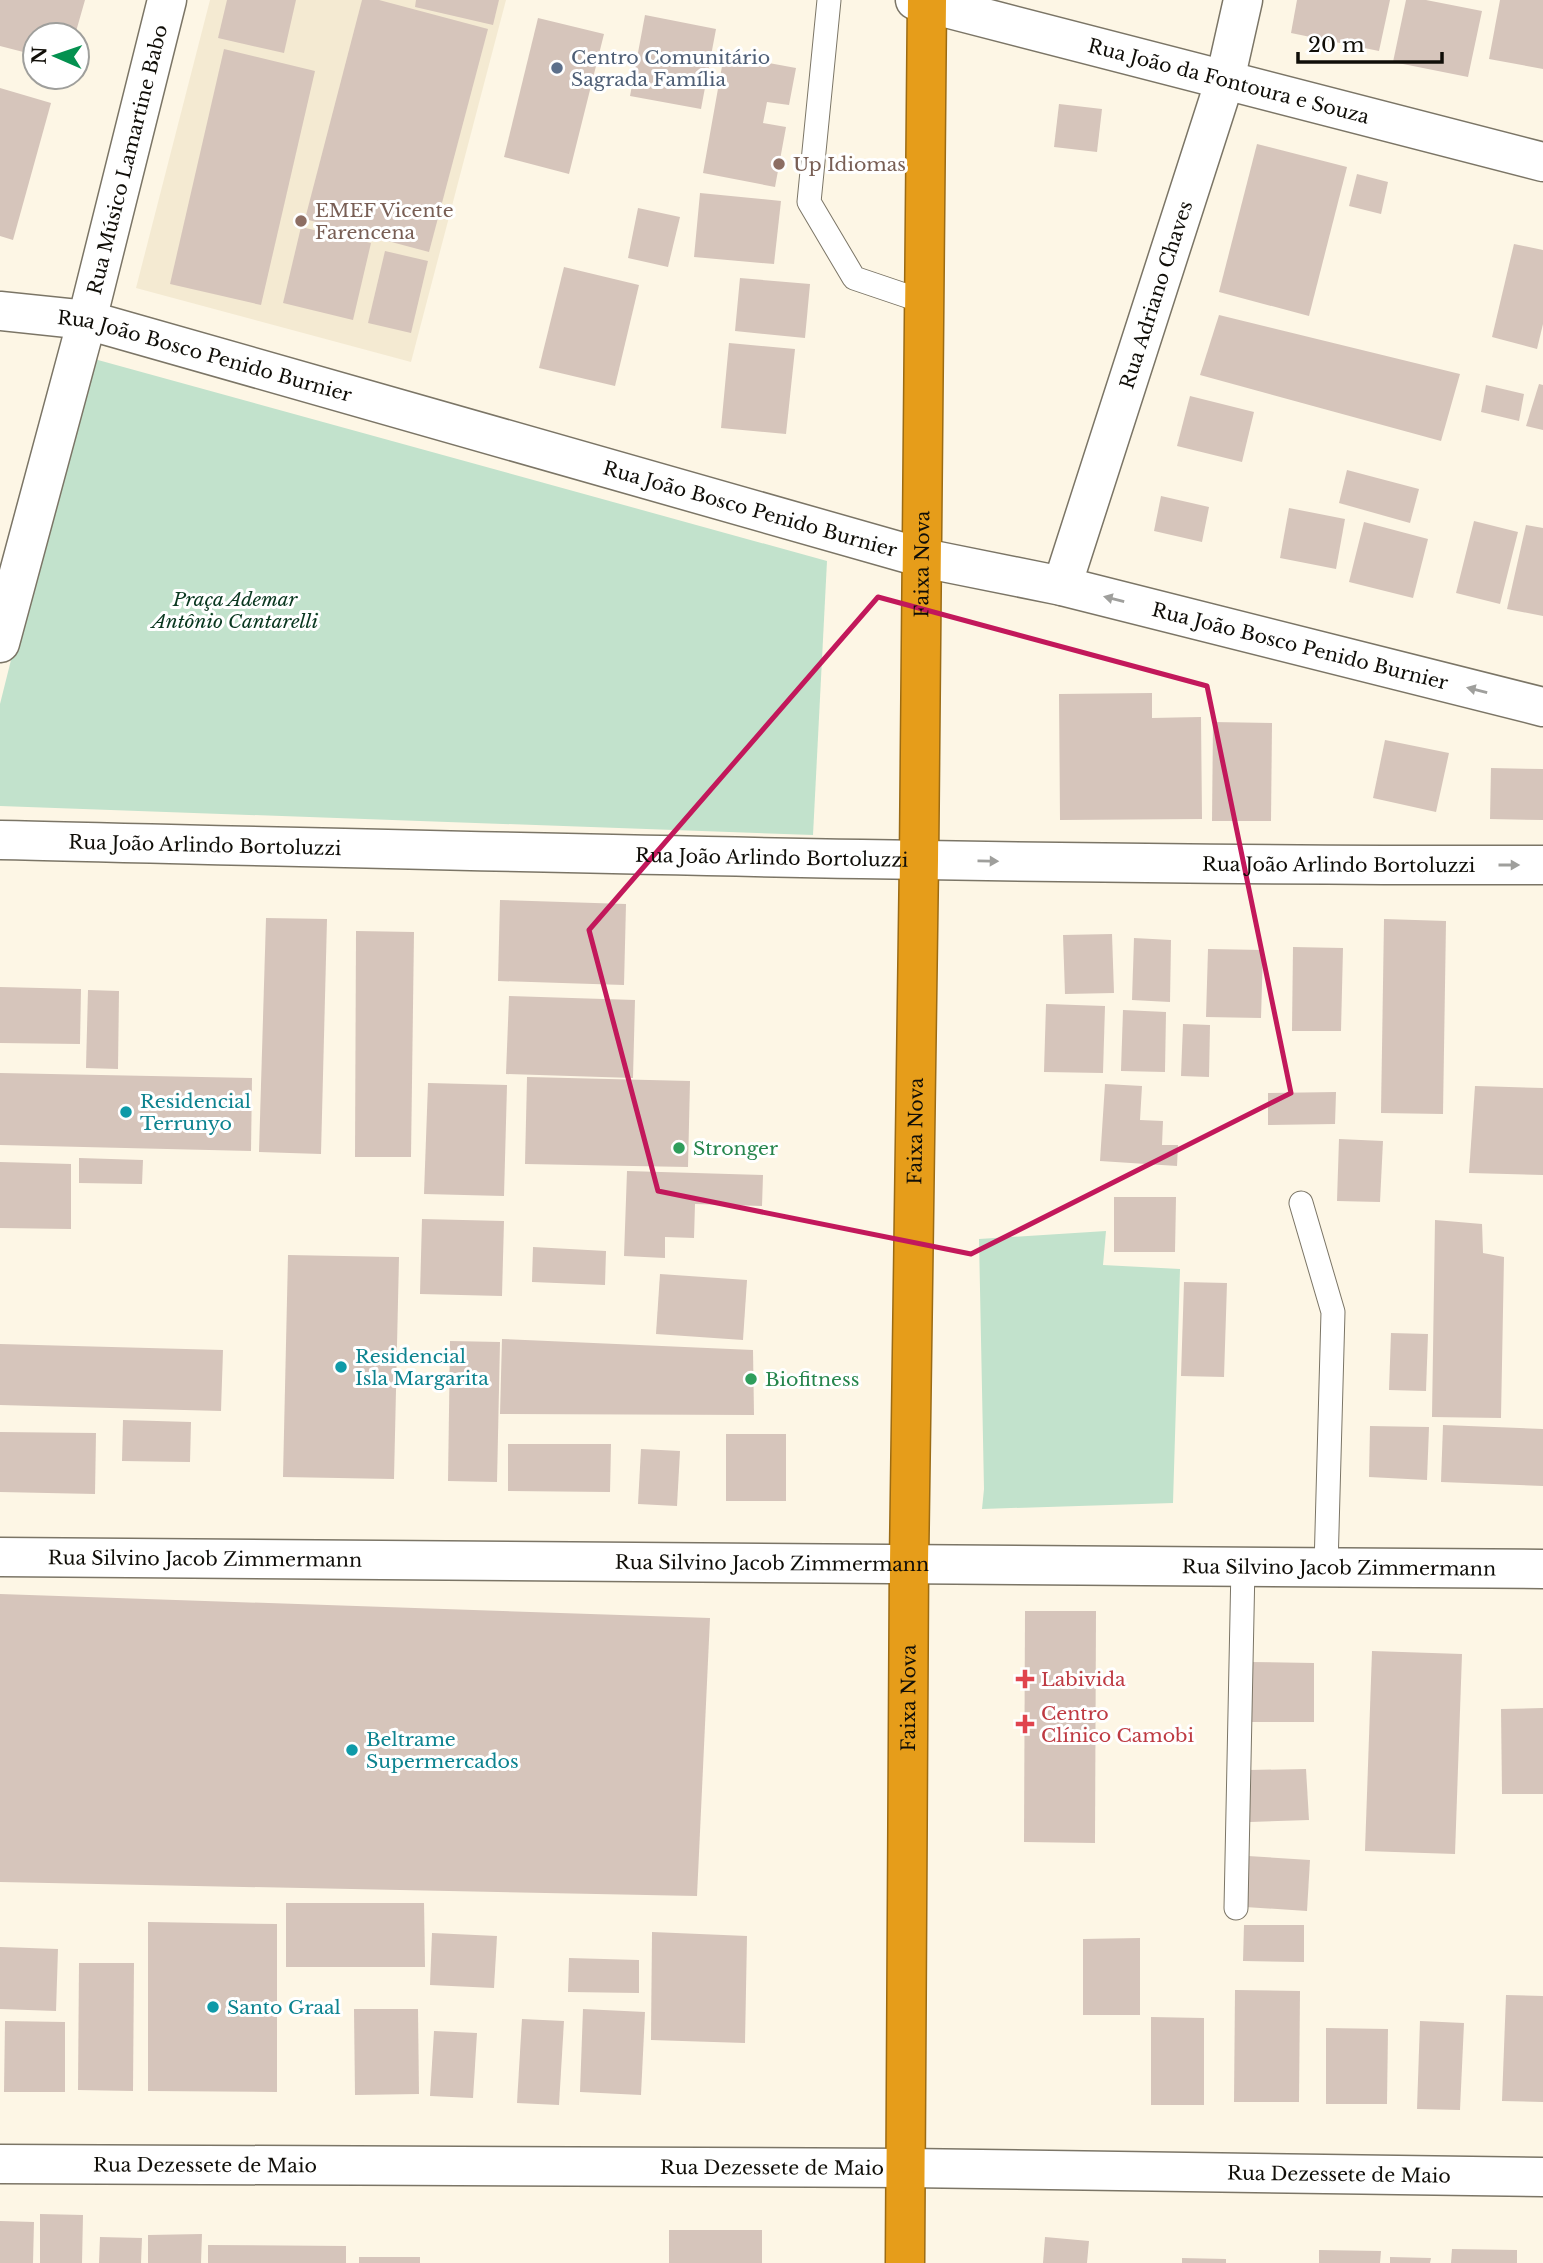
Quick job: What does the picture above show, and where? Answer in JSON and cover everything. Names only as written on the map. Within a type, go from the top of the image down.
[{"type":"highway","name":"Faixa Nova","points":[[905,2263],[909,1563],[923,558],[923,1]]},
{"type":"street","name":"Rua Músico Lamartine Babo","points":[[0,643],[167,0]]},
{"type":"street","name":"Rua Adriano Chaves","points":[[1062,586],[1225,80],[1243,0]]},
{"type":"street","name":"Rua João da Fontoura e Souza","points":[[923,1],[1543,162]]},
{"type":"street","name":"Rua João Bosco Penido Burnier","points":[[0,311],[86,320],[923,558],[1062,586],[1543,707]]},
{"type":"street","name":"Rua João Arlindo Bortoluzzi","points":[[0,840],[1285,866],[1543,865]]},
{"type":"street","name":"Rua Silvino Jacob Zimmermann","points":[[0,1557],[1543,1569]]},
{"type":"street","name":"Rua Dezessete de Maio","points":[[0,2164],[906,2168],[1543,2177]]},
{"type":"lane","points":[[829,0],[809,202],[855,278],[925,302]]},
{"type":"lane","points":[[1301,1203],[1333,1312],[1326,1567]]},
{"type":"lane","points":[[1236,1908],[1243,1566]]},
{"type":"highlighted area","points":[[878,597],[1207,686],[1291,1093],[971,1254],[658,1191],[589,930]]},
{"type":"shaded area","name":"EMEF Vicente Farencena","points":[[210,0],[506,0],[411,362],[136,288]]},
{"type":"green space","name":"Praça Ademar Antônio Cantarelli","points":[[87,357],[827,561],[813,835],[0,806],[0,704]]},
{"type":"green space","points":[[1106,1231],[1103,1265],[1180,1269],[1173,1503],[982,1509],[984,1489],[979,1239]]},
{"type":"building","points":[[0,0],[85,0],[79,21],[21,21],[21,51],[0,46]]},
{"type":"building","points":[[227,0],[296,0],[284,53],[218,38]]},
{"type":"building","points":[[362,0],[379,0],[488,29],[429,252],[305,219]]},
{"type":"building","points":[[416,0],[499,0],[493,25],[415,7]]},
{"type":"building","points":[[1297,0],[1390,0],[1379,51],[1291,33]]},
{"type":"building","points":[[1406,0],[1426,0],[1482,11],[1468,77],[1393,62]]},
{"type":"building","points":[[1500,0],[1543,0],[1543,69],[1489,59]]},
{"type":"building","points":[[645,15],[716,29],[701,109],[630,96]]},
{"type":"building","points":[[538,18],[604,34],[569,174],[504,157]]},
{"type":"building","points":[[224,49],[315,71],[261,305],[170,284]]},
{"type":"building","points":[[724,55],[796,68],[789,105],[767,102],[763,123],[786,127],[775,187],[703,173]]},
{"type":"building","points":[[0,88],[51,103],[13,240],[0,236]]},
{"type":"building","points":[[1059,104],[1102,109],[1097,152],[1054,147]]},
{"type":"building","points":[[1257,144],[1347,167],[1309,316],[1219,292]]},
{"type":"building","points":[[1357,174],[1388,182],[1381,214],[1349,206]]},
{"type":"building","points":[[700,193],[781,201],[774,264],[694,257]]},
{"type":"building","points":[[638,208],[680,217],[668,267],[628,258]]},
{"type":"building","points":[[301,227],[371,243],[353,320],[283,303]]},
{"type":"building","points":[[1514,244],[1543,250],[1543,324],[1537,349],[1492,337]]},
{"type":"building","points":[[385,251],[428,261],[411,333],[368,323]]},
{"type":"building","points":[[564,267],[639,285],[615,386],[539,368]]},
{"type":"building","points":[[740,278],[810,284],[805,338],[735,331]]},
{"type":"building","points":[[1219,315],[1460,374],[1441,441],[1200,375]]},
{"type":"building","points":[[729,343],[795,349],[786,434],[721,428]]},
{"type":"building","points":[[1539,384],[1543,385],[1543,430],[1526,426]]},
{"type":"building","points":[[1486,385],[1524,394],[1519,421],[1481,412]]},
{"type":"building","points":[[1190,396],[1254,412],[1242,462],[1177,446]]},
{"type":"building","points":[[1347,470],[1419,489],[1410,523],[1339,503]]},
{"type":"building","points":[[1161,496],[1209,507],[1202,542],[1154,531]]},
{"type":"building","points":[[1289,508],[1345,519],[1336,569],[1280,558]]},
{"type":"building","points":[[1474,521],[1518,532],[1500,604],[1456,593]]},
{"type":"building","points":[[1364,522],[1428,539],[1413,598],[1349,582]]},
{"type":"building","points":[[1526,525],[1543,528],[1543,616],[1507,609]]},
{"type":"building","points":[[1152,693],[1152,718],[1201,717],[1202,819],[1060,820],[1059,694]]},
{"type":"building","points":[[1213,722],[1272,723],[1271,821],[1212,821]]},
{"type":"building","points":[[1385,740],[1449,753],[1436,812],[1373,798]]},
{"type":"building","points":[[1491,768],[1543,769],[1543,820],[1490,819]]},
{"type":"building","points":[[500,900],[626,904],[624,985],[498,981]]},
{"type":"building","points":[[266,918],[327,919],[321,1154],[259,1152]]},
{"type":"building","points":[[1384,919],[1446,921],[1443,1114],[1381,1113]]},
{"type":"building","points":[[356,931],[414,932],[411,1157],[355,1157]]},
{"type":"building","points":[[1112,934],[1114,993],[1065,994],[1063,935]]},
{"type":"building","points":[[1134,938],[1171,940],[1170,1002],[1132,1000]]},
{"type":"building","points":[[1293,947],[1343,948],[1341,1031],[1292,1031]]},
{"type":"building","points":[[1208,949],[1263,950],[1261,1018],[1206,1017]]},
{"type":"building","points":[[0,987],[81,989],[80,1044],[0,1043]]},
{"type":"building","points":[[88,990],[119,991],[118,1069],[86,1068]]},
{"type":"building","points":[[509,996],[635,1000],[633,1078],[506,1074]]},
{"type":"building","points":[[1046,1004],[1105,1006],[1103,1073],[1044,1072]]},
{"type":"building","points":[[1123,1010],[1166,1012],[1165,1072],[1121,1071]]},
{"type":"building","points":[[1183,1024],[1210,1025],[1209,1077],[1181,1076]]},
{"type":"building","name":"Residencial Terrunyo","points":[[0,1073],[252,1078],[251,1151],[0,1145]]},
{"type":"building","points":[[527,1077],[690,1081],[688,1167],[525,1164]]},
{"type":"building","points":[[428,1083],[507,1085],[504,1196],[424,1194]]},
{"type":"building","points":[[1105,1084],[1142,1086],[1140,1120],[1163,1121],[1162,1145],[1178,1145],[1177,1166],[1100,1161]]},
{"type":"building","points":[[1475,1086],[1543,1088],[1543,1175],[1469,1173]]},
{"type":"building","points":[[1336,1092],[1335,1124],[1268,1125],[1268,1093]]},
{"type":"building","points":[[1339,1139],[1383,1141],[1380,1202],[1337,1201]]},
{"type":"building","points":[[79,1158],[143,1160],[142,1184],[79,1183]]},
{"type":"building","points":[[0,1162],[71,1164],[71,1229],[0,1228]]},
{"type":"building","points":[[627,1171],[763,1175],[762,1206],[695,1204],[694,1238],[665,1237],[665,1258],[624,1256]]},
{"type":"building","points":[[1114,1197],[1176,1197],[1175,1252],[1114,1252]]},
{"type":"building","points":[[422,1219],[504,1221],[502,1296],[420,1294]]},
{"type":"building","points":[[1435,1220],[1482,1224],[1483,1253],[1504,1257],[1501,1418],[1432,1417]]},
{"type":"building","points":[[533,1247],[606,1251],[605,1285],[532,1282]]},
{"type":"building","name":"Residencial Isla Margarita","points":[[288,1255],[399,1257],[394,1479],[283,1477]]},
{"type":"building","points":[[660,1274],[747,1280],[743,1340],[656,1334]]},
{"type":"building","points":[[1184,1282],[1227,1283],[1224,1377],[1181,1376]]},
{"type":"building","points":[[1391,1333],[1428,1334],[1426,1391],[1389,1390]]},
{"type":"building","points":[[502,1339],[753,1350],[754,1415],[500,1414]]},
{"type":"building","points":[[450,1341],[500,1342],[497,1482],[448,1481]]},
{"type":"building","points":[[0,1344],[223,1350],[221,1411],[0,1405]]},
{"type":"building","points":[[123,1420],[191,1422],[190,1462],[122,1461]]},
{"type":"building","points":[[1443,1425],[1543,1429],[1543,1486],[1441,1482]]},
{"type":"building","points":[[1370,1426],[1429,1427],[1427,1480],[1369,1477]]},
{"type":"building","points":[[0,1432],[96,1433],[95,1494],[0,1492]]},
{"type":"building","points":[[726,1434],[786,1434],[786,1501],[726,1501]]},
{"type":"building","points":[[508,1444],[611,1444],[610,1492],[508,1491]]},
{"type":"building","points":[[641,1449],[680,1451],[677,1506],[638,1504]]},
{"type":"building","name":"Beltrame Supermercados","points":[[0,1594],[710,1618],[697,1896],[0,1882]]},
{"type":"building","points":[[1025,1611],[1096,1611],[1095,1843],[1024,1842]]},
{"type":"building","points":[[1372,1651],[1462,1654],[1455,1854],[1365,1851]]},
{"type":"building","points":[[1250,1662],[1314,1663],[1314,1722],[1250,1722]]},
{"type":"building","points":[[1543,1708],[1543,1794],[1502,1794],[1501,1709]]},
{"type":"building","points":[[1306,1769],[1309,1820],[1250,1822],[1249,1770]]},
{"type":"building","points":[[1248,1856],[1310,1860],[1307,1911],[1245,1907]]},
{"type":"building","points":[[286,1903],[424,1903],[425,1967],[286,1967]]},
{"type":"building","name":"Santo Graal","points":[[148,1922],[277,1924],[277,2092],[148,2091]]},
{"type":"building","points":[[1244,1925],[1304,1925],[1304,1962],[1243,1961]]},
{"type":"building","points":[[652,1932],[747,1936],[745,2043],[651,2040]]},
{"type":"building","points":[[432,1933],[497,1936],[494,1988],[430,1985]]},
{"type":"building","points":[[1140,1938],[1140,2015],[1083,2015],[1083,1939]]},
{"type":"building","points":[[0,1947],[58,1949],[56,2011],[0,2009]]},
{"type":"building","points":[[569,1958],[639,1960],[639,1993],[568,1992]]},
{"type":"building","points":[[79,1963],[134,1963],[133,2091],[78,2090]]},
{"type":"building","points":[[1235,1990],[1300,1991],[1299,2102],[1234,2102]]},
{"type":"building","points":[[1506,1995],[1543,1996],[1543,2102],[1502,2101]]},
{"type":"building","points":[[354,2009],[418,2009],[419,2094],[355,2095]]},
{"type":"building","points":[[583,2009],[645,2012],[641,2095],[580,2092]]},
{"type":"building","points":[[1151,2017],[1204,2018],[1204,2105],[1151,2105]]},
{"type":"building","points":[[522,2019],[564,2021],[559,2105],[517,2103]]},
{"type":"building","points":[[5,2021],[65,2022],[65,2092],[4,2092]]},
{"type":"building","points":[[1420,2021],[1464,2023],[1460,2110],[1417,2109]]},
{"type":"building","points":[[1326,2028],[1388,2029],[1387,2104],[1326,2104]]},
{"type":"building","points":[[434,2031],[477,2033],[473,2098],[430,2096]]},
{"type":"building","points":[[40,2214],[83,2215],[82,2263],[40,2263]]},
{"type":"building","points":[[0,2221],[34,2222],[33,2263],[0,2263]]},
{"type":"building","points":[[669,2230],[762,2230],[762,2263],[669,2263]]},
{"type":"building","points":[[202,2234],[201,2263],[148,2263],[148,2235]]},
{"type":"building","points":[[100,2237],[142,2238],[141,2263],[99,2263]]},
{"type":"building","points":[[1045,2237],[1089,2241],[1087,2263],[1043,2263]]},
{"type":"building","points":[[208,2245],[346,2246],[346,2263],[208,2263]]},
{"type":"building","points":[[1452,2249],[1517,2250],[1517,2263],[1451,2263]]},
{"type":"building","points":[[1319,2250],[1381,2251],[1380,2263],[1319,2263]]},
{"type":"building","points":[[359,2257],[420,2257],[420,2263],[359,2263]]},
{"type":"building","points":[[1390,2257],[1431,2258],[1430,2263],[1390,2263]]},
{"type":"building","points":[[1182,2258],[1226,2259],[1226,2263],[1182,2263]]},
{"type":"place","name":"Centro Comunitário Sagrada Família","points":[[557,68]]},
{"type":"place","name":"Up Idiomas","points":[[779,164]]},
{"type":"place","name":"EMEF Vicente Farencena","points":[[301,221]]},
{"type":"place","name":"Residencial Terrunyo","points":[[126,1112]]},
{"type":"place","name":"Stronger","points":[[679,1148]]},
{"type":"place","name":"Residencial Isla Margarita","points":[[341,1367]]},
{"type":"place","name":"Biofitness","points":[[751,1379]]},
{"type":"place","name":"Labivida","points":[[1025,1679]]},
{"type":"place","name":"Centro Clínico Camobi","points":[[1025,1724]]},
{"type":"place","name":"Beltrame Supermercados","points":[[352,1750]]},
{"type":"place","name":"Santo Graal","points":[[213,2007]]}]
